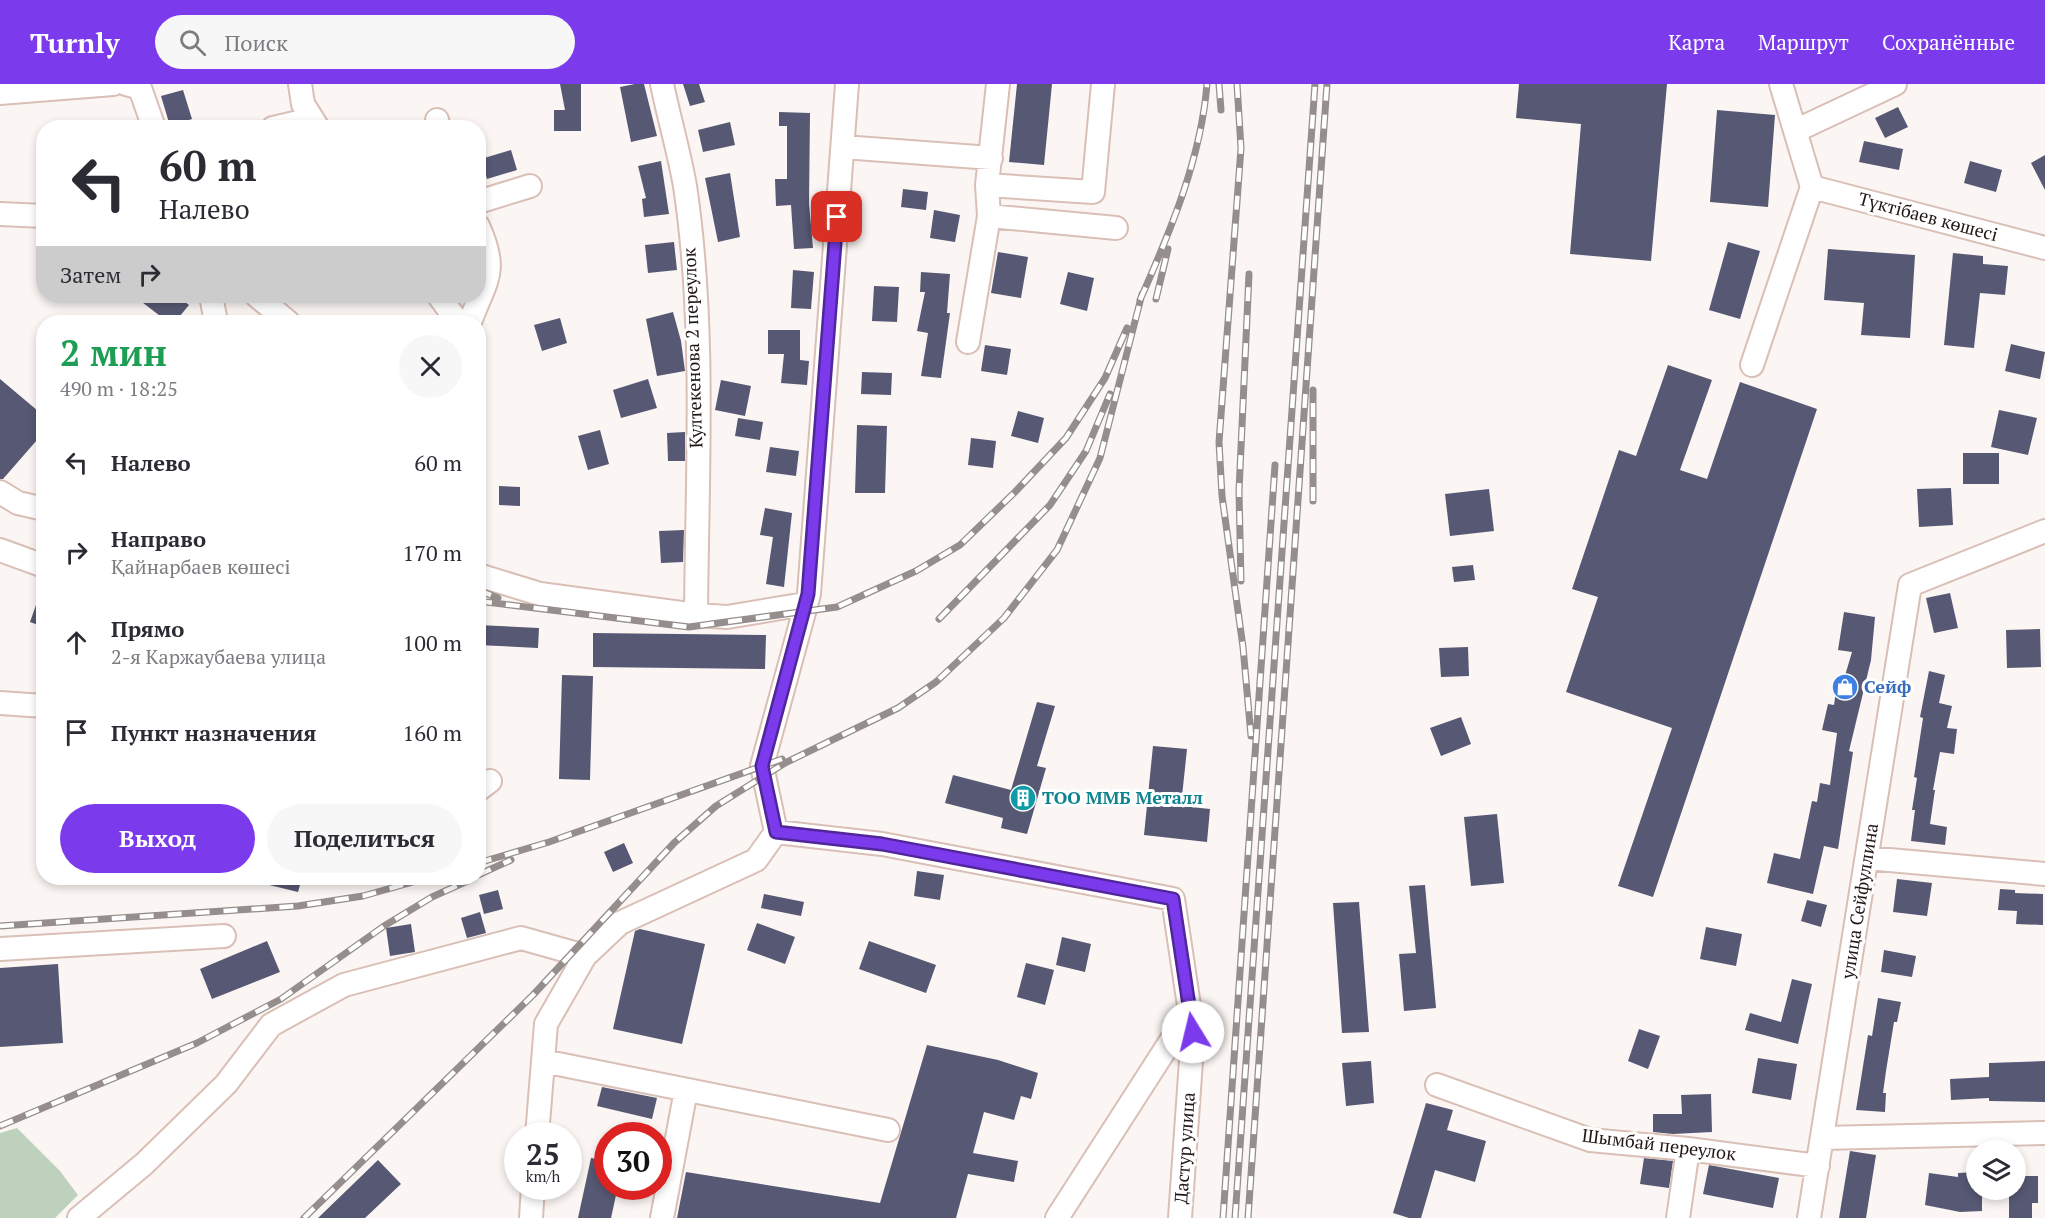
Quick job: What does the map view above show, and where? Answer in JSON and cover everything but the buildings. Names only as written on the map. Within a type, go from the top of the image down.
[{"type":"street","points":[[0,93],[113,84]]},
{"type":"street","points":[[126,84],[140,88],[151,120]]},
{"type":"street","points":[[300,84],[303,104],[313,120]]},
{"type":"street","name":"Култекенова 2 переулок","points":[[662,84],[685,186],[696,309],[698,410],[696,615]]},
{"type":"street","points":[[538,1122],[546,1024],[585,956],[620,923],[756,860],[776,832],[762,766],[807,599],[848,84]]},
{"type":"street","points":[[968,342],[989,216],[987,185],[998,84]]},
{"type":"street","points":[[987,185],[1093,192],[1103,84]]},
{"type":"street","points":[[1752,365],[1812,187],[1780,84]]},
{"type":"street","points":[[1795,131],[1895,84]]},
{"type":"street","points":[[843,147],[991,158]]},
{"type":"street","points":[[486,200],[530,186]]},
{"type":"street","name":"Түктібаев көшесі","points":[[1812,187],[2045,248]]},
{"type":"street","points":[[0,214],[36,216]]},
{"type":"street","points":[[989,216],[1116,228]]},
{"type":"street","points":[[486,243],[490,252],[490,273],[486,283]]},
{"type":"street","points":[[265,303],[280,315]]},
{"type":"street","points":[[0,492],[18,503],[36,508]]},
{"type":"street","name":"улица Сейфуллина","points":[[1809,1218],[1910,585],[2045,531]]},
{"type":"street","points":[[0,550],[36,563]]},
{"type":"street","points":[[486,577],[540,594],[696,615],[727,617],[807,599]]},
{"type":"street","points":[[0,703],[36,705]]},
{"type":"street","name":"Дастур улица","points":[[776,832],[882,844],[1173,899],[1193,1032],[1180,1218]]},
{"type":"street","points":[[1867,858],[2045,874]]},
{"type":"street","points":[[0,949],[224,936]]},
{"type":"street","points":[[79,1218],[144,1164],[226,1084],[271,1025],[344,985],[521,938],[585,956]]},
{"type":"street","points":[[1057,1218],[1190,1011]]},
{"type":"street","points":[[543,1061],[888,1131]]},
{"type":"street","name":"Шымбай переулок","points":[[1437,1085],[1590,1140],[1688,1149],[1818,1166]]},
{"type":"street","points":[[662,1218],[686,1090]]},
{"type":"street","points":[[1822,1138],[2045,1133]]},
{"type":"street","points":[[1678,1218],[1688,1149]]},
{"type":"street","points":[[531,1218],[533,1200]]},
{"type":"green space","points":[[17,1128],[60,1171],[78,1195],[55,1218],[0,1218],[0,1133]]},
{"type":"railway","points":[[1140,300],[1173,222],[1191,167],[1204,112],[1207,84]]},
{"type":"railway","points":[[1219,84],[1221,110]]},
{"type":"railway","points":[[1237,84],[1241,148],[1219,442],[1222,496],[1243,647],[1251,736]]},
{"type":"railway","points":[[1235,1218],[1315,84]]},
{"type":"railway","points":[[1248,1218],[1327,84]]},
{"type":"railway","points":[[1156,299],[1168,249]]},
{"type":"railway","points":[[1241,581],[1239,491],[1249,274]]},
{"type":"railway","points":[[304,1218],[533,995],[674,843],[716,806],[785,763],[898,708],[936,682],[1004,618],[1057,550],[1100,458],[1142,294]]},
{"type":"railway","points":[[486,602],[689,627],[837,607],[916,571],[960,545],[1066,438],[1105,378],[1127,328]]},
{"type":"railway","points":[[1313,390],[1313,501]]},
{"type":"railway","points":[[939,619],[1050,505],[1086,451],[1110,394]]},
{"type":"railway","points":[[1223,1218],[1275,465]]},
{"type":"railway","points":[[486,593],[498,598]]},
{"type":"railway","points":[[486,861],[549,842],[782,759]]},
{"type":"railway","points":[[486,871],[511,860]]},
{"type":"railway","points":[[0,926],[298,906],[363,896],[402,885]]},
{"type":"railway","points":[[0,1126],[197,1043],[281,999],[384,926],[432,897],[459,885]]},
{"type":"place","name":"Сейф","points":[[1845,687]]},
{"type":"place","name":"ТОО ММБ Металл","points":[[1023,798]]},
{"type":"route","points":[[837,217],[808,594],[762,766],[776,832],[882,844],[1173,899],[1193,1032]]}]
